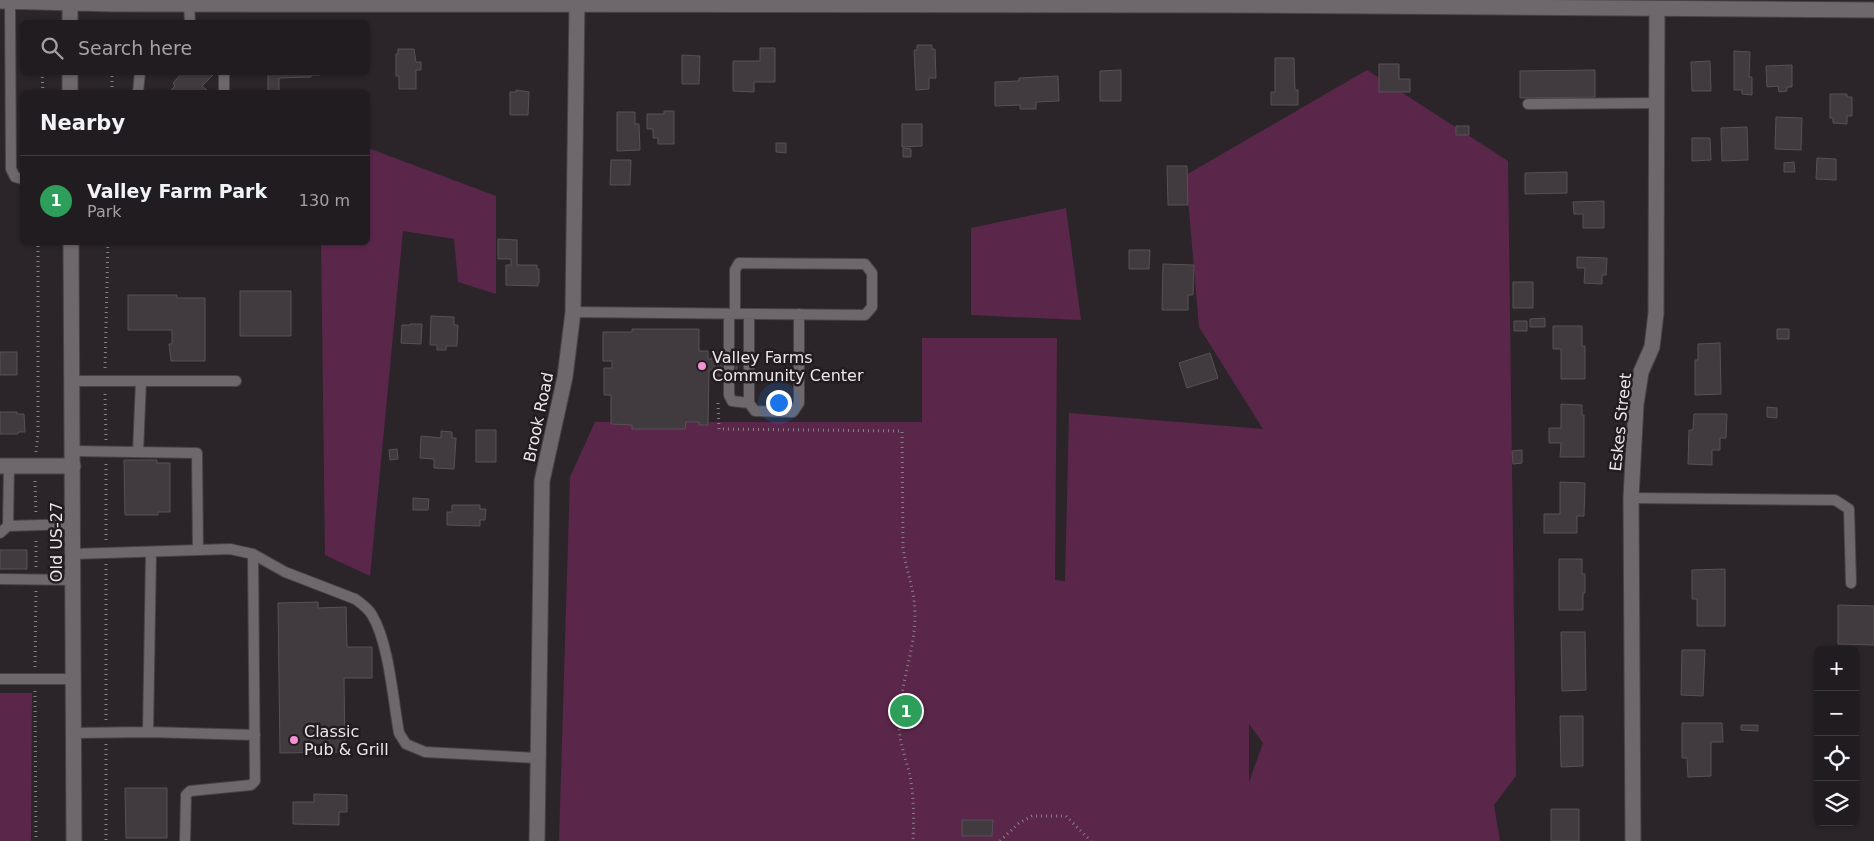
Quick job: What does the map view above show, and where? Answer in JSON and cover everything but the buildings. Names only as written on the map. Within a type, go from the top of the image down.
[{"type":"street","points":[[5,1],[70,1],[113,4],[269,2],[1229,3],[1874,10]]},
{"type":"street","points":[[70,1],[70,20]]},
{"type":"street","name":"Brook Road","points":[[537,841],[542,481],[565,377],[573,312],[577,2]]},
{"type":"street","name":"Eskes Street","points":[[1632,841],[1631,498],[1636,404],[1641,372],[1652,347],[1656,313],[1657,9]]},
{"type":"street","points":[[70,75],[70,90]]},
{"type":"street","name":"Old US-27","points":[[71,245],[74,841]]},
{"type":"street","points":[[5,466],[35,466],[73,459]]},
{"type":"lane","points":[[5,1],[11,169],[15,177],[20,178]]},
{"type":"lane","points":[[189,4],[190,20]]},
{"type":"lane","points":[[138,90],[140,75]]},
{"type":"lane","points":[[224,75],[224,90]]},
{"type":"lane","points":[[1528,104],[1657,104]]},
{"type":"lane","points":[[573,312],[732,314],[865,315],[872,307],[872,273],[865,264],[739,264],[736,270],[732,314],[729,395],[732,401],[749,403]]},
{"type":"lane","points":[[749,314],[749,403],[755,411],[793,412],[799,403],[799,314]]},
{"type":"lane","points":[[73,381],[236,380]]},
{"type":"lane","points":[[138,452],[141,381]]},
{"type":"lane","points":[[73,459],[138,452],[197,453],[198,550]]},
{"type":"lane","points":[[5,466],[8,526]]},
{"type":"lane","points":[[1631,498],[1835,500],[1849,509],[1851,583]]},
{"type":"lane","points":[[0,533],[8,526],[73,524]]},
{"type":"lane","points":[[73,554],[230,549],[253,554],[285,572],[355,599],[365,606],[372,615],[381,636],[399,733],[406,744],[425,752],[452,755],[537,758]]},
{"type":"lane","points":[[148,732],[151,552]]},
{"type":"lane","points":[[185,841],[186,795],[190,791],[251,784],[255,781],[253,554]]},
{"type":"lane","points":[[0,579],[73,580]]},
{"type":"lane","points":[[0,679],[73,679]]},
{"type":"lane","points":[[74,733],[148,732],[255,735]]},
{"type":"path","points":[[42,75],[43,90]]},
{"type":"path","points":[[112,75],[112,90]]},
{"type":"path","points":[[36,841],[35,466],[38,433],[38,245]]},
{"type":"path","points":[[902,431],[903,547],[914,590],[915,616],[898,722],[901,746],[910,777],[915,810],[913,841]]},
{"type":"path","points":[[1000,841],[1019,823],[1032,816],[1066,816],[1091,841]]},
{"type":"shaded area","points":[[1367,70],[1508,161],[1516,776],[1494,805],[1500,841],[559,841],[570,477],[595,422],[922,422],[922,338],[1057,338],[1055,580],[1065,581],[1069,413],[1263,429],[1199,327],[1186,175]],"holes":[[[1249,724],[1263,743],[1249,782]]]},
{"type":"shaded area","points":[[370,149],[496,196],[496,294],[458,282],[454,239],[403,231],[370,576],[325,555],[321,245],[370,245]]},
{"type":"shaded area","points":[[1066,208],[1081,320],[971,315],[971,228]]},
{"type":"shaded area","points":[[0,693],[32,693],[31,841],[0,841]]},
{"type":"place","name":"Valley Farms Community Center","points":[[702,366]]},
{"type":"place","name":"Valley Farm Park","points":[[906,711]]},
{"type":"place","name":"Classic Pub & Grill","points":[[294,740]]}]
